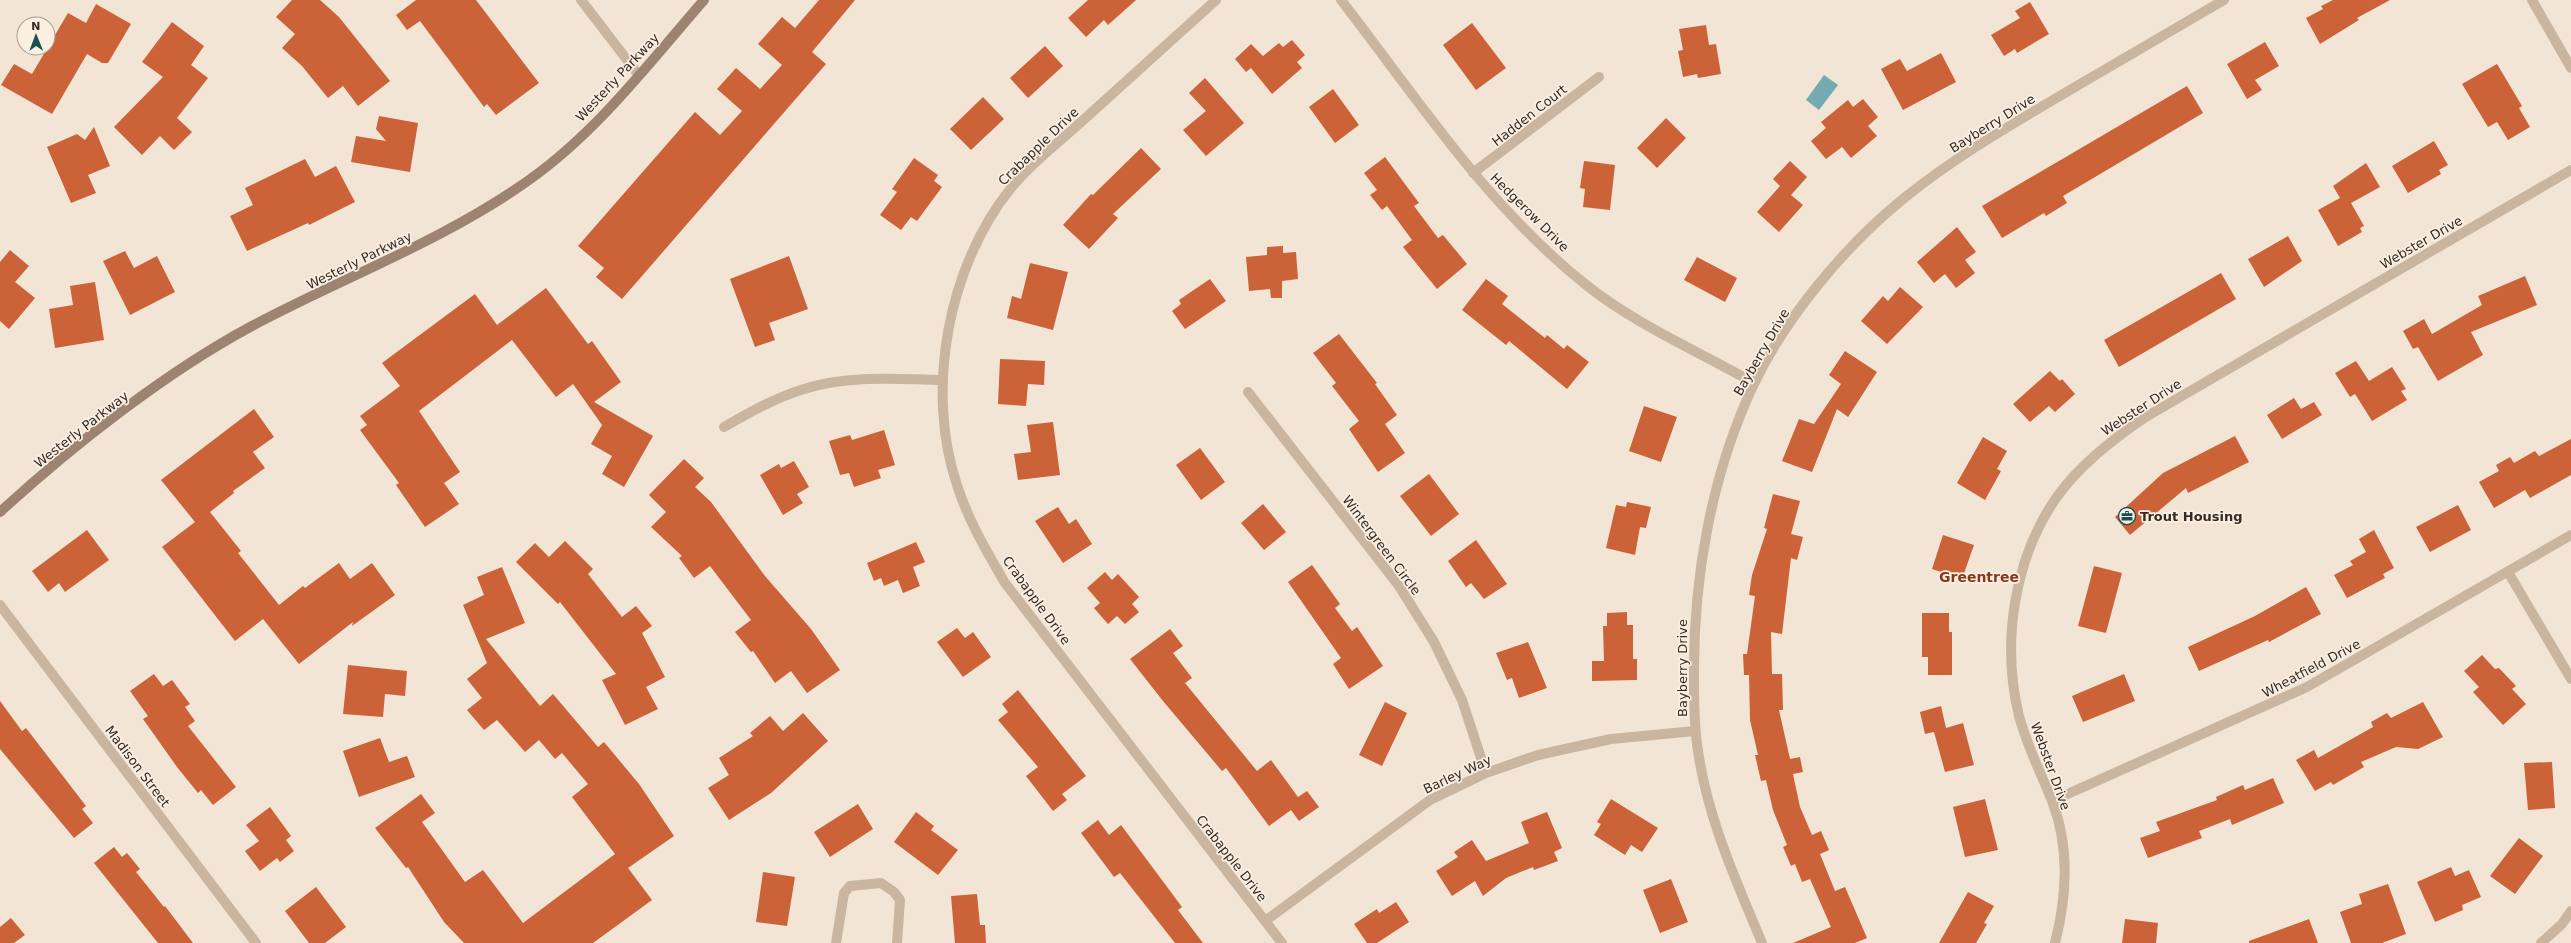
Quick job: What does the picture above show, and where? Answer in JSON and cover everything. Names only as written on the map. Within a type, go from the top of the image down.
[{"type":"main road","name":"Westerly Parkway","points":[[0,512],[115,418],[212,349],[283,310],[422,244],[508,194],[558,157],[638,74],[704,0]]},
{"type":"street","points":[[581,0],[638,74]]},
{"type":"street","name":"Crabapple Drive","points":[[1216,0],[1011,187],[985,227],[961,275],[948,332],[943,380],[945,429],[956,484],[979,538],[1005,583],[1282,943]]},
{"type":"street","name":"Hedgerow Drive","points":[[1341,0],[1473,173],[1528,232],[1586,284],[1643,323],[1754,383]]},
{"type":"street","name":"Bayberry Drive","points":[[1762,943],[1725,854],[1708,801],[1695,731],[1694,665],[1696,596],[1706,537],[1725,463],[1754,383],[1795,316],[1841,258],[1900,201],[1969,150],[2224,0]]},
{"type":"street","points":[[2532,0],[2571,68]]},
{"type":"street","name":"Hadden Court","points":[[1473,173],[1599,77]]},
{"type":"street","name":"Webster Drive","points":[[2055,943],[2062,913],[2066,873],[2058,824],[2052,801],[2032,756],[2019,716],[2012,675],[2012,624],[2016,594],[2026,558],[2059,494],[2111,440],[2144,418],[2571,170]]},
{"type":"street","points":[[724,427],[778,398],[805,388],[847,380],[943,380]]},
{"type":"street","name":"Wintergreen Circle","points":[[1248,392],[1399,586],[1434,642],[1462,700],[1486,773]]},
{"type":"street","name":"Wheatfield Drive","points":[[2052,801],[2307,688],[2571,535]]},
{"type":"street","points":[[2508,572],[2571,679]]},
{"type":"street","name":"Madison Street","points":[[0,605],[256,943]]},
{"type":"street","name":"Barley Way","points":[[1265,921],[1430,800],[1486,773],[1538,755],[1611,739],[1695,731]]},
{"type":"street","points":[[836,943],[844,893],[850,886],[873,882],[889,887],[900,900],[897,943]]},
{"type":"street","points":[[2541,943],[2562,924],[2571,911]]},
{"type":"water","points":[[1824,75],[1838,85],[1819,110],[1806,100]]},
{"type":"building","points":[[292,0],[320,0],[339,17],[390,81],[358,106],[343,86],[328,98],[302,66],[282,48],[295,34],[276,17]]},
{"type":"building","points":[[416,0],[476,0],[539,83],[496,115],[487,104],[484,107],[420,21],[407,30],[396,15]]},
{"type":"building","points":[[819,0],[855,0],[812,52],[826,64],[622,299],[596,277],[604,268],[578,246],[695,112],[720,135],[742,111],[717,89],[736,68],[760,89],[782,65],[758,44],[782,17],[795,28]]},
{"type":"building","points":[[1088,0],[1136,0],[1108,25],[1104,20],[1086,37],[1068,18]]},
{"type":"building","points":[[2333,0],[2390,0],[2357,18],[2359,20],[2320,44],[2306,18],[2323,9],[2321,6]]},
{"type":"building","points":[[2030,2],[2049,34],[2017,53],[2015,49],[2004,56],[1991,35],[2020,18],[2015,11]]},
{"type":"building","points":[[96,4],[131,24],[108,63],[102,63],[87,54],[52,114],[1,85],[14,64],[32,74],[43,56],[56,56],[56,33],[68,13],[86,23]]},
{"type":"building","points":[[172,22],[204,46],[191,65],[208,78],[177,118],[192,132],[174,150],[160,136],[142,155],[114,127],[163,77],[142,62]]},
{"type":"building","points":[[1472,23],[1506,68],[1476,90],[1443,45]]},
{"type":"building","points":[[1706,25],[1709,45],[1716,44],[1721,74],[1698,78],[1697,74],[1683,77],[1678,51],[1683,50],[1679,29]]},
{"type":"building","points":[[1292,40],[1305,55],[1297,62],[1302,68],[1272,94],[1251,68],[1246,72],[1235,59],[1251,44],[1263,56],[1279,43],[1283,47]]},
{"type":"building","points":[[2265,42],[2279,66],[2255,80],[2262,90],[2247,99],[2227,64]]},
{"type":"building","points":[[1045,46],[1063,66],[1028,98],[1010,78]]},
{"type":"building","points":[[1941,53],[1956,82],[1903,110],[1881,69],[1900,59],[1907,71]]},
{"type":"building","points":[[2497,64],[2522,106],[2519,108],[2530,127],[2508,140],[2497,122],[2488,127],[2462,84]]},
{"type":"building","points":[[1205,78],[1244,123],[1206,156],[1183,130],[1206,111],[1189,93]]},
{"type":"building","points":[[2187,86],[2203,113],[2063,196],[2067,203],[2046,216],[2044,213],[2002,238],[1982,206]]},
{"type":"building","points":[[1333,89],[1359,125],[1335,143],[1309,107]]},
{"type":"building","points":[[983,97],[1004,119],[971,150],[950,129]]},
{"type":"building","points":[[1863,99],[1878,117],[1868,126],[1877,136],[1851,158],[1842,147],[1826,159],[1811,141],[1826,128],[1821,122],[1848,100],[1853,107]]},
{"type":"building","points":[[379,116],[418,123],[410,172],[351,162],[356,136],[386,141],[376,129]]},
{"type":"building","points":[[1666,118],[1686,138],[1657,168],[1637,148]]},
{"type":"building","points":[[94,127],[110,166],[88,175],[96,193],[71,203],[47,147],[77,134],[85,140]]},
{"type":"building","points":[[2434,141],[2448,165],[2439,170],[2441,174],[2408,193],[2392,166]]},
{"type":"building","points":[[1141,148],[1161,169],[1113,214],[1118,218],[1089,249],[1063,225],[1091,194],[1093,195]]},
{"type":"building","points":[[1385,157],[1419,203],[1414,206],[1438,238],[1443,235],[1467,264],[1437,289],[1403,247],[1412,240],[1387,206],[1382,210],[1370,195],[1377,190],[1364,173]]},
{"type":"building","points":[[914,158],[938,175],[934,181],[942,187],[917,221],[911,217],[901,230],[880,215],[897,192],[892,189]]},
{"type":"building","points":[[305,159],[315,177],[336,166],[355,202],[309,225],[308,223],[247,251],[230,216],[253,205],[245,188]]},
{"type":"building","points":[[1584,161],[1615,165],[1610,210],[1583,207],[1585,189],[1580,188]]},
{"type":"building","points":[[1790,161],[1807,177],[1791,195],[1803,205],[1779,232],[1757,212],[1780,186],[1773,179]]},
{"type":"building","points":[[2366,163],[2380,187],[2351,203],[2364,226],[2360,228],[2362,232],[2338,246],[2318,210],[2340,198],[2333,186]]},
{"type":"building","points":[[1957,227],[1976,252],[1965,260],[1975,273],[1956,288],[1945,274],[1934,283],[1917,262]]},
{"type":"building","points":[[2288,236],[2302,261],[2264,287],[2248,259]]},
{"type":"building","points":[[1283,246],[1283,253],[1296,252],[1298,279],[1282,281],[1282,298],[1271,298],[1270,289],[1249,291],[1246,257],[1267,255],[1267,247]]},
{"type":"building","points":[[10,250],[29,266],[15,282],[35,298],[9,329],[0,321],[0,262]]},
{"type":"building","points":[[125,251],[134,268],[157,256],[175,292],[130,315],[103,261]]},
{"type":"building","points":[[789,256],[808,309],[769,323],[775,340],[755,347],[730,279]]},
{"type":"building","points":[[1697,257],[1737,278],[1725,302],[1684,280]]},
{"type":"building","points":[[1030,263],[1068,272],[1053,330],[1007,318],[1012,296],[1021,299]]},
{"type":"building","points":[[2221,273],[2236,299],[2119,367],[2104,340]]},
{"type":"building","points":[[2525,276],[2537,305],[2471,332],[2483,355],[2438,381],[2418,347],[2413,349],[2403,331],[2424,319],[2432,334],[2482,305],[2478,296]]},
{"type":"building","points":[[1210,279],[1226,301],[1185,329],[1172,311],[1181,304],[1179,300]]},
{"type":"building","points":[[1486,279],[1508,296],[1502,304],[1545,338],[1547,335],[1564,349],[1567,345],[1589,362],[1567,389],[1509,341],[1506,345],[1462,310]]},
{"type":"building","points":[[95,282],[104,340],[55,348],[49,309],[73,305],[70,286]]},
{"type":"building","points":[[1900,287],[1923,307],[1887,344],[1861,321],[1883,296],[1888,301]]},
{"type":"building","points":[[546,288],[588,344],[592,341],[621,382],[594,402],[653,436],[624,487],[602,474],[612,456],[591,444],[602,425],[573,384],[556,397],[512,340],[419,411],[460,472],[444,483],[459,504],[425,527],[396,485],[399,483],[360,430],[367,425],[360,416],[400,386],[382,363],[475,294],[497,325]]},
{"type":"building","points":[[1339,334],[1377,383],[1375,384],[1397,415],[1385,424],[1405,453],[1378,472],[1349,429],[1359,421],[1332,386],[1336,383],[1313,353]]},
{"type":"building","points":[[1845,351],[1877,372],[1848,417],[1837,409],[1812,472],[1782,461],[1799,419],[1814,424],[1841,384],[1829,375]]},
{"type":"building","points":[[1000,359],[1045,361],[1044,385],[1028,384],[1026,406],[998,404]]},
{"type":"building","points":[[2356,361],[2369,381],[2392,367],[2406,389],[2401,391],[2407,400],[2372,421],[2355,394],[2350,397],[2335,373]]},
{"type":"building","points":[[2050,371],[2060,381],[2062,379],[2075,394],[2055,412],[2049,406],[2030,422],[2013,404]]},
{"type":"building","points":[[2294,398],[2301,409],[2314,402],[2322,415],[2282,439],[2267,415]]},
{"type":"building","points":[[1644,406],[1677,417],[1661,462],[1629,451]]},
{"type":"building","points":[[254,409],[274,437],[253,452],[265,468],[233,491],[234,493],[210,512],[241,551],[238,553],[279,605],[303,586],[305,588],[339,563],[350,579],[372,563],[395,595],[352,626],[353,622],[299,664],[263,619],[235,641],[162,547],[195,522],[161,480]]},
{"type":"building","points":[[1053,422],[1060,475],[1018,480],[1014,454],[1031,452],[1027,425]]},
{"type":"building","points":[[884,430],[895,465],[878,470],[881,478],[854,487],[849,473],[840,475],[829,441],[850,435],[852,440]]},
{"type":"building","points":[[2235,436],[2249,462],[2188,493],[2186,488],[2130,535],[2115,517],[2163,473]]},
{"type":"building","points":[[1983,437],[2007,451],[1997,469],[2001,471],[1985,500],[1957,483]]},
{"type":"building","points":[[2571,439],[2571,475],[2530,498],[2525,490],[2494,508],[2479,482],[2499,471],[2496,465],[2510,457],[2514,463],[2535,451],[2539,456]]},
{"type":"building","points":[[1200,448],[1225,482],[1201,500],[1176,465]]},
{"type":"building","points":[[684,459],[704,478],[695,487],[711,502],[765,576],[811,629],[840,670],[807,693],[791,671],[775,683],[753,651],[751,652],[735,632],[751,620],[710,566],[694,578],[679,558],[682,556],[651,527],[666,512],[649,495]]},
{"type":"building","points":[[794,461],[809,487],[797,494],[803,503],[783,515],[760,475],[779,464],[781,468]]},
{"type":"building","points":[[1429,474],[1459,514],[1431,536],[1400,496]]},
{"type":"building","points":[[1773,494],[1800,501],[1791,534],[1803,537],[1797,560],[1791,558],[1782,634],[1771,632],[1772,674],[1782,674],[1783,710],[1779,710],[1790,759],[1800,757],[1803,772],[1793,774],[1800,807],[1812,835],[1821,831],[1829,850],[1820,854],[1835,891],[1845,887],[1867,938],[1855,943],[1793,943],[1831,927],[1810,879],[1802,882],[1795,864],[1791,866],[1783,847],[1787,845],[1773,810],[1766,780],[1761,781],[1755,755],[1758,755],[1750,720],[1749,675],[1744,675],[1743,654],[1747,654],[1755,596],[1749,595],[1752,575],[1767,529],[1764,528]]},
{"type":"building","points":[[1627,502],[1651,507],[1646,528],[1640,527],[1635,555],[1606,548],[1616,505],[1626,507]]},
{"type":"building","points":[[1263,504],[1286,532],[1264,550],[1241,523]]},
{"type":"building","points":[[2458,505],[2471,530],[2430,552],[2416,527]]},
{"type":"building","points":[[1058,507],[1069,524],[1076,519],[1092,544],[1063,563],[1035,521]]},
{"type":"building","points":[[87,530],[109,560],[65,592],[59,583],[48,592],[32,571]]},
{"type":"building","points":[[2374,530],[2394,568],[2383,574],[2385,578],[2347,598],[2334,575],[2353,565],[2350,561],[2366,552],[2359,539]]},
{"type":"building","points":[[1943,535],[1974,545],[1962,579],[1932,569]]},
{"type":"building","points":[[1476,540],[1507,584],[1484,599],[1471,583],[1466,587],[1448,561]]},
{"type":"building","points":[[565,541],[593,569],[588,574],[622,617],[636,606],[652,626],[642,633],[665,677],[646,687],[658,709],[625,725],[602,680],[616,674],[560,602],[558,604],[516,562],[535,543],[549,557]]},
{"type":"building","points":[[916,542],[925,562],[913,567],[920,586],[903,593],[898,580],[884,586],[881,578],[874,581],[867,563]]},
{"type":"building","points":[[1312,565],[1340,604],[1335,608],[1352,631],[1357,627],[1383,666],[1349,689],[1333,664],[1341,658],[1288,582]]},
{"type":"building","points":[[2094,566],[2122,573],[2106,633],[2078,626]]},
{"type":"building","points":[[502,567],[525,623],[486,639],[540,706],[553,694],[598,747],[604,742],[639,784],[674,836],[628,868],[652,900],[593,943],[464,943],[444,922],[408,867],[406,868],[375,828],[421,794],[435,813],[422,822],[465,882],[483,870],[523,923],[615,854],[572,797],[588,784],[562,753],[555,759],[539,740],[525,752],[497,720],[484,730],[467,710],[482,698],[467,679],[487,663],[463,605],[484,595],[477,577]]},
{"type":"building","points":[[1105,572],[1112,580],[1118,574],[1139,597],[1132,604],[1139,612],[1125,624],[1117,616],[1108,624],[1094,608],[1100,603],[1087,588]]},
{"type":"building","points":[[2306,587],[2321,614],[2269,642],[2268,640],[2199,671],[2188,647],[2255,616]]},
{"type":"building","points":[[1627,612],[1627,625],[1633,625],[1633,659],[1637,659],[1637,680],[1592,681],[1592,661],[1604,661],[1603,626],[1607,626],[1607,613]]},
{"type":"building","points":[[1922,613],[1949,613],[1949,632],[1952,632],[1952,675],[1928,675],[1928,657],[1922,657]]},
{"type":"building","points":[[957,628],[965,638],[973,632],[991,657],[963,677],[937,642]]},
{"type":"building","points":[[1170,629],[1183,646],[1173,653],[1192,678],[1185,683],[1257,771],[1271,760],[1298,797],[1307,791],[1319,807],[1299,821],[1291,810],[1269,826],[1226,768],[1222,771],[1163,701],[1130,659]]},
{"type":"building","points":[[1528,642],[1547,688],[1519,698],[1512,678],[1507,680],[1496,653]]},
{"type":"building","points":[[2482,655],[2495,669],[2499,668],[2516,686],[2512,689],[2526,704],[2503,725],[2473,692],[2479,687],[2464,671]]},
{"type":"building","points":[[348,665],[407,671],[405,696],[385,694],[383,717],[343,714]]},
{"type":"building","points":[[154,674],[163,686],[172,680],[190,704],[185,707],[195,721],[188,726],[236,787],[213,805],[201,790],[198,793],[177,767],[143,719],[148,716],[130,691]]},
{"type":"building","points":[[2124,674],[2135,701],[2083,722],[2072,696]]},
{"type":"building","points":[[1018,690],[1086,776],[1062,794],[1067,800],[1053,811],[1026,776],[1038,767],[998,720],[1008,712],[1002,704]]},
{"type":"building","points":[[0,701],[22,731],[26,728],[86,806],[82,809],[93,823],[74,838],[0,749]]},
{"type":"building","points":[[1385,702],[1407,713],[1382,766],[1359,755]]},
{"type":"building","points":[[2423,702],[2443,737],[2418,749],[2396,747],[2361,762],[2364,767],[2333,785],[2331,782],[2315,791],[2296,760],[2314,750],[2318,758],[2373,727],[2371,722],[2387,713],[2391,718]]},
{"type":"building","points":[[1941,706],[1946,728],[1963,723],[1974,765],[1945,772],[1934,732],[1925,734],[1920,712]]},
{"type":"building","points":[[803,713],[828,741],[771,793],[729,820],[708,788],[729,775],[719,758],[753,736],[750,733],[770,716],[783,731]]},
{"type":"building","points":[[380,738],[389,762],[407,756],[415,777],[359,797],[343,751]]},
{"type":"building","points":[[2552,762],[2555,808],[2528,810],[2524,763]]},
{"type":"building","points":[[2273,778],[2284,803],[2232,825],[2230,819],[2199,831],[2202,838],[2148,858],[2140,838],[2160,831],[2156,822],[2217,800],[2216,797],[2243,785],[2245,790]]},
{"type":"building","points":[[1611,799],[1658,828],[1642,852],[1631,845],[1625,855],[1594,835],[1601,824],[1597,822]]},
{"type":"building","points":[[1985,799],[1998,850],[1965,857],[1953,807]]},
{"type":"building","points":[[858,804],[873,829],[830,857],[814,832]]},
{"type":"building","points":[[270,807],[291,836],[286,840],[294,851],[280,862],[277,858],[260,871],[245,851],[259,841],[246,825]]},
{"type":"building","points":[[916,812],[934,826],[931,830],[958,850],[938,875],[894,842]]},
{"type":"building","points":[[1547,812],[1562,848],[1554,852],[1558,861],[1534,870],[1533,867],[1506,878],[1483,896],[1475,881],[1452,896],[1436,871],[1458,857],[1454,852],[1472,840],[1486,861],[1529,843],[1521,822]]},
{"type":"building","points":[[1098,820],[1109,835],[1121,825],[1182,907],[1178,910],[1203,943],[1175,943],[1120,873],[1114,877],[1081,833]]},
{"type":"building","points":[[2519,838],[2543,856],[2515,894],[2490,876]]},
{"type":"building","points":[[114,847],[122,857],[127,853],[140,869],[136,872],[164,907],[165,906],[193,943],[158,943],[94,863]]},
{"type":"building","points":[[2451,867],[2455,876],[2469,870],[2481,897],[2462,905],[2463,910],[2435,922],[2417,882]]},
{"type":"building","points":[[763,872],[795,877],[787,926],[756,922]]},
{"type":"building","points":[[1671,879],[1688,922],[1660,933],[1643,890]]},
{"type":"building","points":[[2388,884],[2406,934],[2382,943],[2351,943],[2340,912],[2362,904],[2359,894]]},
{"type":"building","points":[[316,887],[346,927],[325,943],[309,943],[285,911]]},
{"type":"building","points":[[1968,892],[1994,906],[1984,923],[1987,924],[1976,943],[1939,943]]},
{"type":"building","points":[[977,894],[980,925],[985,925],[986,943],[955,943],[951,896]]},
{"type":"building","points":[[1396,902],[1409,922],[1377,943],[1367,943],[1354,924],[1377,909],[1379,913]]},
{"type":"building","points":[[11,918],[25,935],[14,943],[0,943],[0,927]]},
{"type":"building","points":[[2125,919],[2158,923],[2156,943],[2122,943]]},
{"type":"building","points":[[2309,919],[2318,943],[2249,943],[2249,941]]},
{"type":"place","name":"Trout Housing","points":[[2127,516]]},
{"type":"district","name":"Greentree","points":[[1979,577]]}]
